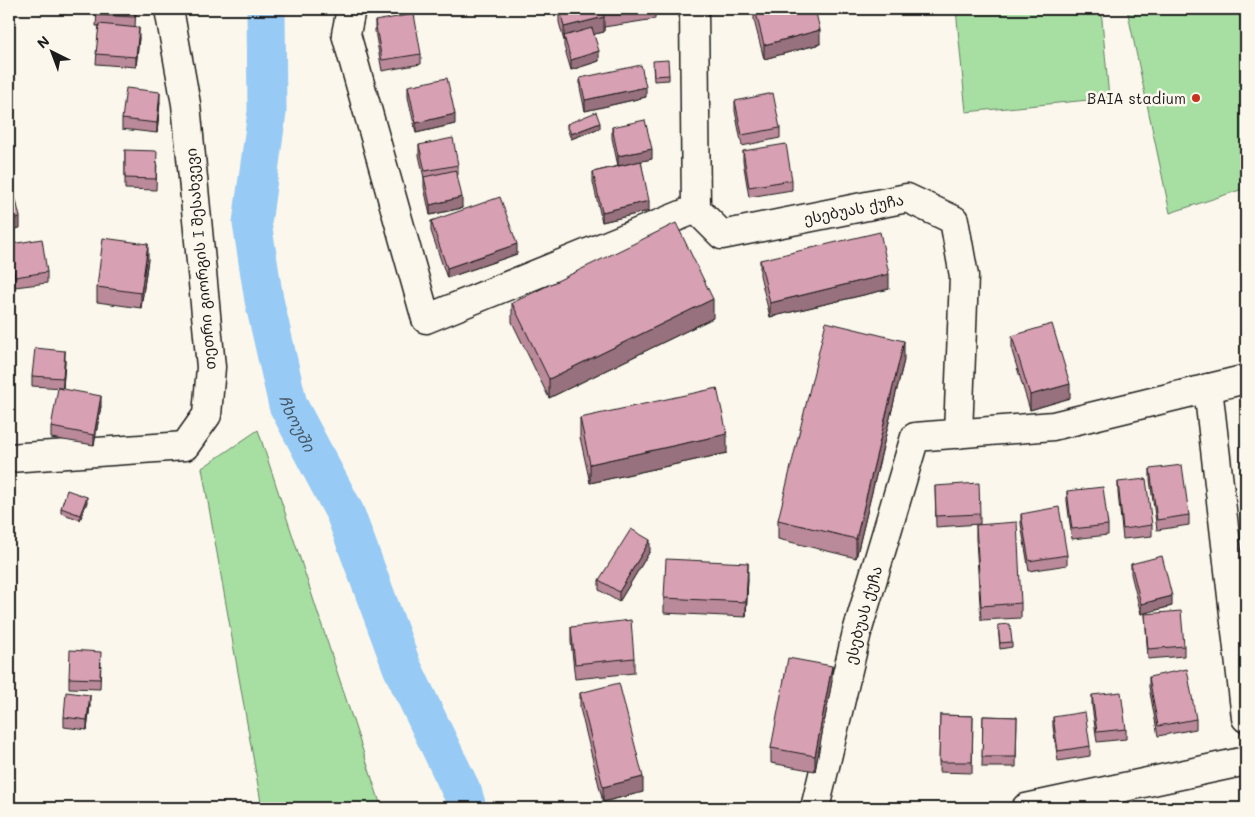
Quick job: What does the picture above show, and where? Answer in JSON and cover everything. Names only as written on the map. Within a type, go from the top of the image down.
[{"type":"street","name":"თეთრი გიორგის I შესახვევი","points":[[9,458],[185,446],[207,415],[211,367],[186,104],[169,9]]},
{"type":"street","points":[[352,9],[346,34],[426,319],[696,209],[694,9]]},
{"type":"street","name":"ესებუას ქუჩა","points":[[696,209],[722,235],[907,198],[954,220],[964,276],[958,434]]},
{"type":"street","name":"ესებუას ქუჩა","points":[[815,808],[857,632],[915,437],[1053,426],[1246,379]]},
{"type":"street","points":[[1208,388],[1246,718]]},
{"type":"street","points":[[1026,808],[1246,761]]},
{"type":"green space","points":[[956,9],[1101,9],[1109,98],[966,112]]},
{"type":"green space","name":"BAIA stadium","points":[[1127,9],[1246,9],[1246,188],[1170,213]]},
{"type":"green space","points":[[258,430],[382,808],[262,808],[202,468]]},
{"type":"building","points":[[97,9],[135,9],[135,17],[96,15]]},
{"type":"building","points":[[560,9],[627,9],[603,13],[604,17],[564,27]]},
{"type":"building","points":[[755,9],[815,9],[820,30],[764,45]]},
{"type":"building","points":[[414,14],[421,54],[382,60],[375,21]]},
{"type":"building","points":[[99,24],[139,28],[136,57],[96,54]]},
{"type":"building","points":[[592,28],[599,51],[571,60],[564,36]]},
{"type":"building","points":[[668,60],[669,75],[654,76],[653,61]]},
{"type":"building","points":[[641,65],[646,87],[585,100],[580,78]]},
{"type":"building","points":[[447,78],[455,114],[416,123],[408,86]]},
{"type":"building","points":[[126,88],[160,92],[157,123],[122,119]]},
{"type":"building","points":[[773,93],[780,128],[742,135],[735,101]]},
{"type":"building","points":[[596,112],[600,123],[571,134],[567,124]]},
{"type":"building","points":[[645,120],[652,149],[618,156],[612,127]]},
{"type":"building","points":[[453,138],[458,165],[425,171],[419,145]]},
{"type":"building","points":[[786,144],[792,180],[749,187],[743,151]]},
{"type":"building","points":[[125,150],[157,151],[156,179],[125,178]]},
{"type":"building","points":[[9,161],[12,172],[9,173]]},
{"type":"building","points":[[641,161],[649,201],[602,212],[593,172]]},
{"type":"building","points":[[456,170],[462,197],[430,205],[424,177]]},
{"type":"building","points":[[11,179],[20,217],[9,220],[9,180]]},
{"type":"building","points":[[500,197],[517,244],[447,268],[431,221]]},
{"type":"building","points":[[676,223],[713,299],[549,379],[512,303]]},
{"type":"building","points":[[880,232],[889,274],[770,303],[760,260]]},
{"type":"building","points":[[103,238],[148,244],[141,293],[97,287]]},
{"type":"building","points":[[42,239],[47,272],[15,277],[11,244]]},
{"type":"building","points":[[826,322],[904,341],[856,539],[778,520]]},
{"type":"building","points":[[1052,324],[1070,384],[1030,395],[1012,336]]},
{"type":"building","points":[[35,348],[65,351],[63,378],[32,376]]},
{"type":"building","points":[[58,388],[101,396],[94,435],[51,427]]},
{"type":"building","points":[[717,388],[727,434],[590,464],[580,418]]},
{"type":"building","points":[[1182,465],[1189,515],[1157,520],[1150,469]]},
{"type":"building","points":[[1146,479],[1152,525],[1123,529],[1118,482]]},
{"type":"building","points":[[979,483],[980,514],[936,516],[935,486]]},
{"type":"building","points":[[1103,487],[1108,525],[1072,529],[1067,491]]},
{"type":"building","points":[[67,490],[87,497],[80,515],[61,508]]},
{"type":"building","points":[[1059,507],[1067,555],[1029,561],[1021,514]]},
{"type":"building","points":[[1017,522],[1021,603],[981,606],[976,525]]},
{"type":"building","points":[[631,529],[650,540],[619,592],[599,580]]},
{"type":"building","points":[[1162,556],[1172,596],[1141,604],[1131,564]]},
{"type":"building","points":[[666,559],[748,563],[746,602],[664,598]]},
{"type":"building","points":[[1181,611],[1184,646],[1148,649],[1145,614]]},
{"type":"building","points":[[631,620],[634,658],[575,664],[571,627]]},
{"type":"building","points":[[1010,624],[1012,642],[1000,643],[998,625]]},
{"type":"building","points":[[70,650],[101,652],[100,679],[69,678]]},
{"type":"building","points":[[788,658],[832,666],[815,756],[771,748]]},
{"type":"building","points":[[1187,669],[1196,719],[1158,726],[1149,677]]},
{"type":"building","points":[[619,683],[643,777],[603,787],[580,693]]},
{"type":"building","points":[[66,692],[90,695],[87,720],[64,717]]},
{"type":"building","points":[[1121,692],[1126,729],[1097,732],[1092,695]]},
{"type":"building","points":[[1085,712],[1090,746],[1058,751],[1053,717]]},
{"type":"building","points":[[940,715],[973,716],[972,762],[939,762]]},
{"type":"building","points":[[983,716],[1017,717],[1016,757],[982,757]]},
{"type":"waterway","name":"ჩხოუში","points":[[266,9],[267,112],[252,223],[264,300],[288,405],[345,513],[402,667],[463,794],[467,808]]},
{"type":"place","name":"BAIA stadium","points":[[1196,98]]}]
